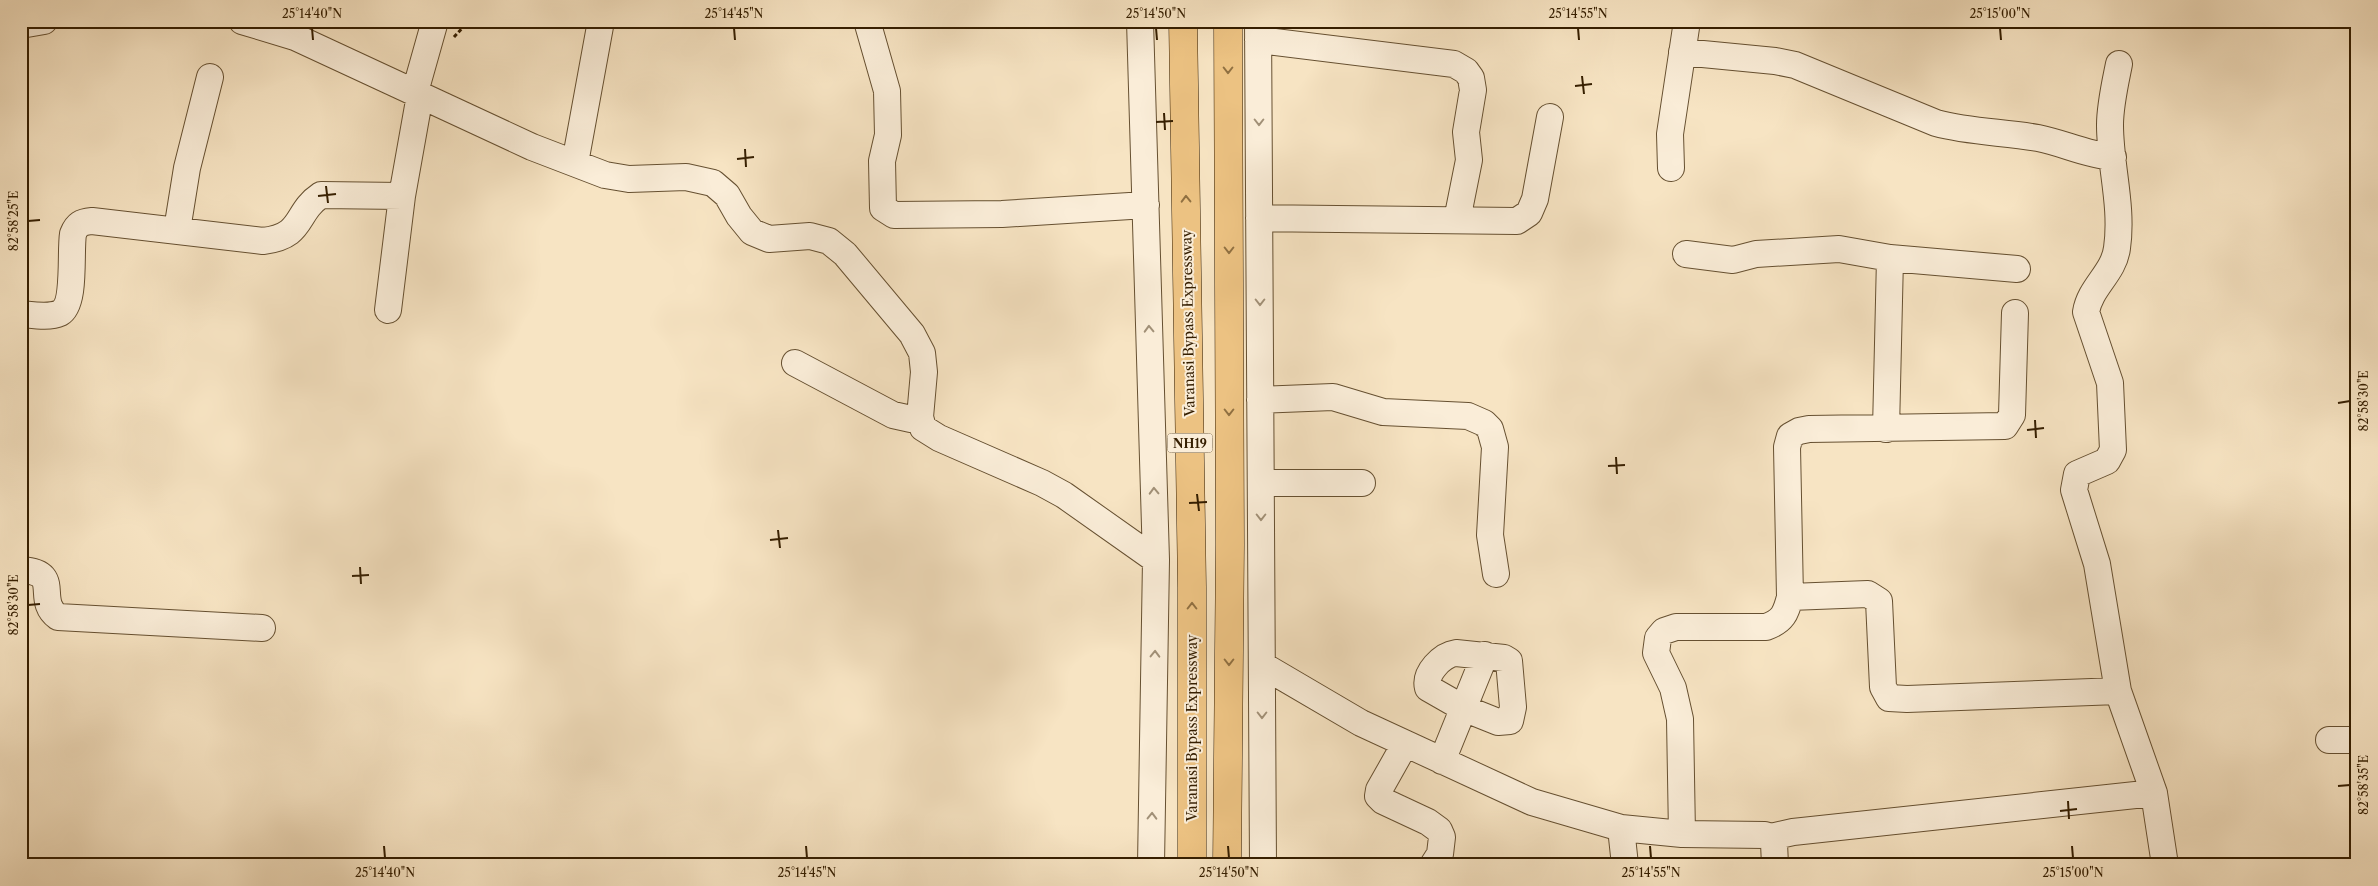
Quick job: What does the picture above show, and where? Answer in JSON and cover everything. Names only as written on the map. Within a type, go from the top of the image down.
[{"type":"highway","name":"Varanasi Bypass Expressway","points":[[1183,21],[1192,587],[1192,865]]},
{"type":"highway","name":"NH19","points":[[1227,865],[1230,544],[1228,21]]},
{"type":"street","points":[[21,25],[44,21]]},
{"type":"street","points":[[242,21],[295,37],[532,147],[605,174],[629,179],[686,177],[713,183],[727,194],[739,216],[752,232],[769,239],[810,236],[828,241],[846,254],[912,334],[922,353],[924,372],[920,417],[923,428],[931,435],[1042,482],[1064,495],[1156,560]]},
{"type":"street","points":[[388,310],[402,196],[418,93],[435,21]]},
{"type":"street","points":[[575,163],[601,21]]},
{"type":"street","points":[[867,21],[887,91],[888,135],[882,161],[883,208],[888,212],[894,215],[1002,214],[1146,205]]},
{"type":"street","points":[[1140,21],[1156,560],[1151,865]]},
{"type":"street","points":[[1671,168],[1670,134],[1687,21]]},
{"type":"street","points":[[1263,865],[1258,31],[1454,64],[1466,71],[1471,78],[1473,90],[1466,132],[1469,160],[1457,220]]},
{"type":"street","points":[[1682,52],[1775,61],[1795,65],[1952,128],[2040,139],[2086,153],[2113,157]]},
{"type":"street","points":[[2119,64],[2110,125],[2119,212],[2117,249],[2113,263],[2088,300],[2086,312],[2110,383],[2113,450],[2107,461],[2077,474],[2074,490],[2097,564],[2118,691],[2154,793],[2165,865]]},
{"type":"street","points":[[177,230],[188,168],[210,77]]},
{"type":"street","points":[[1259,218],[1517,221],[1529,212],[1535,199],[1550,117]]},
{"type":"street","points":[[21,314],[48,315],[60,313],[67,307],[70,297],[73,234],[76,226],[83,222],[92,220],[263,241],[278,239],[294,228],[312,201],[321,195],[402,196]]},
{"type":"street","points":[[1686,254],[1733,260],[1756,254],[1828,248],[1890,258],[2017,269]]},
{"type":"street","points":[[1886,429],[1890,258]]},
{"type":"street","points":[[1682,834],[1680,719],[1673,688],[1656,653],[1658,638],[1664,631],[1676,627],[1766,627],[1778,623],[1786,613],[1790,597],[1787,447],[1790,436],[1798,431],[2005,426],[2012,414],[2014,313]]},
{"type":"street","points":[[795,363],[893,415],[911,419],[920,417]]},
{"type":"street","points":[[1260,400],[1333,397],[1371,410],[1458,415],[1484,423],[1494,436],[1495,447],[1490,535],[1496,574]]},
{"type":"street","points":[[1261,483],[1362,483]]},
{"type":"street","points":[[21,570],[32,570],[42,574],[47,581],[47,600],[50,612],[58,617],[262,628]]},
{"type":"street","points":[[1790,597],[1868,594],[1879,601],[1883,687],[1889,698],[1907,699],[2118,691]]},
{"type":"street","points":[[1448,654],[1484,655],[1504,658],[1509,661],[1511,667],[1513,715],[1510,721],[1498,722],[1463,708],[1428,688],[1426,682],[1428,676],[1443,657],[1448,654]]},
{"type":"street","points":[[1442,761],[1484,655]]},
{"type":"street","points":[[1262,665],[1361,724],[1532,802],[1621,828],[1682,834],[1770,837],[1793,832],[2154,793]]},
{"type":"street","points":[[2329,740],[2357,740]]},
{"type":"street","points":[[1406,744],[1379,790],[1378,796],[1383,801],[1428,822],[1439,830],[1442,837],[1440,854],[1433,865]]},
{"type":"street","points":[[1621,828],[1624,865]]},
{"type":"street","points":[[1770,837],[1774,843],[1776,865]]}]
